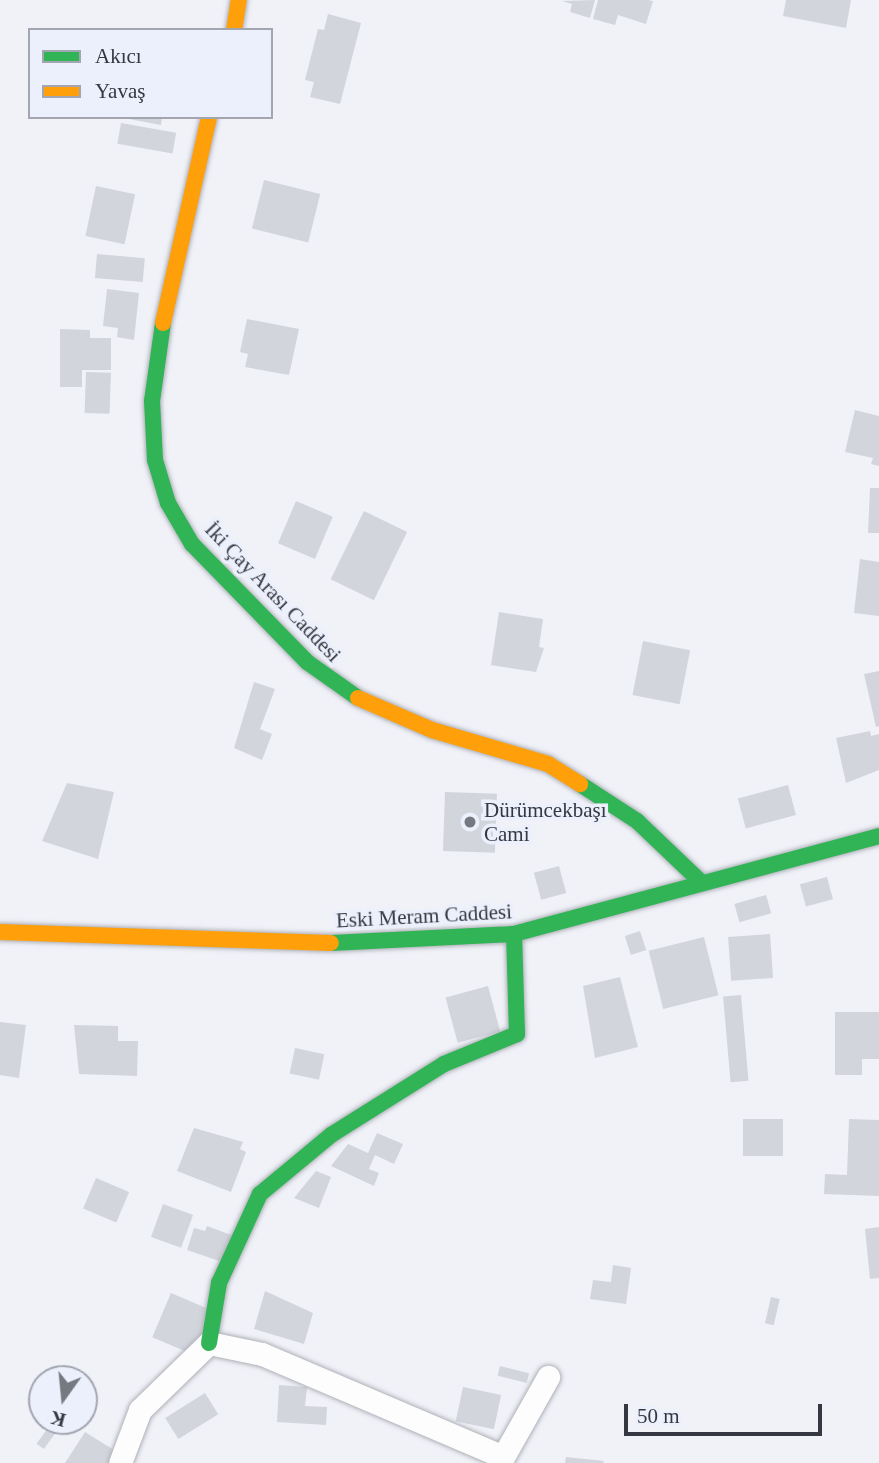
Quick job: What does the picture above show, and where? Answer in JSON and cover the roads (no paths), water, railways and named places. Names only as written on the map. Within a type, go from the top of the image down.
[{"type":"street","points":[[234,28],[239,0]]},
{"type":"street","name":"İki Çay Arası Caddesi","points":[[209,119],[173,262],[152,401],[155,460],[168,503],[192,544],[307,662],[348,694],[432,730],[548,764],[636,821],[701,882]]},
{"type":"street","name":"Eski Meram Caddesi","points":[[0,932],[370,944],[514,934],[879,835]]},
{"type":"street","points":[[120,1463],[140,1410],[209,1343],[219,1283],[260,1194],[331,1135],[444,1064],[517,1034],[514,934]]},
{"type":"street","points":[[209,1343],[262,1354],[503,1460],[548,1377]]},
{"type":"place","name":"Dürümcekbaşı Cami","points":[[470,822]]}]
